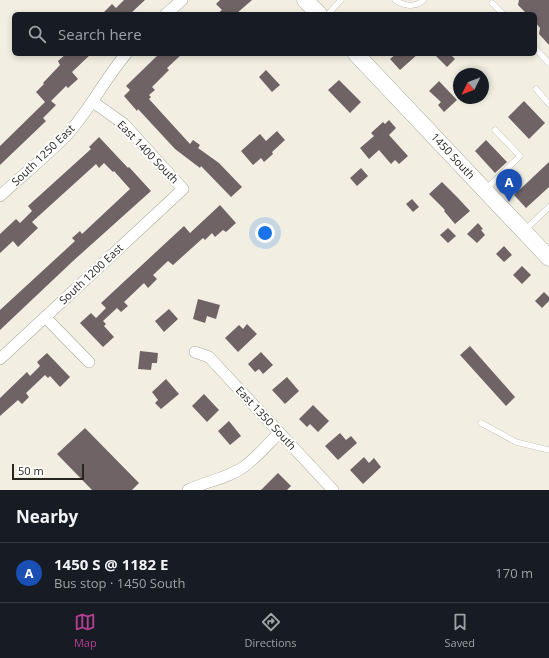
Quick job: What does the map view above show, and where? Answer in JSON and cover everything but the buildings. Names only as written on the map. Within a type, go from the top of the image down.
[{"type":"street","points":[[168,12],[182,0]]},
{"type":"street","points":[[306,0],[317,12]]},
{"type":"street","name":"South 1250 East","points":[[0,196],[66,135],[93,102],[111,72],[124,56]]},
{"type":"street","name":"1450 South","points":[[358,56],[524,231],[545,251]]},
{"type":"street","name":"East 1400 South","points":[[93,102],[124,124],[183,189]]},
{"type":"street","name":"South 1200 East","points":[[0,359],[183,189]]},
{"type":"street","points":[[45,317],[89,362]]},
{"type":"street","name":"East 1350 South","points":[[194,352],[209,358],[333,490]]},
{"type":"street","points":[[188,490],[225,476],[245,466],[279,433]]},
{"type":"lane","points":[[330,12],[341,0]]},
{"type":"lane","points":[[394,0],[401,4],[412,6],[424,0]]},
{"type":"lane","points":[[492,3],[500,12]]},
{"type":"lane","points":[[537,50],[549,63]]},
{"type":"lane","points":[[536,89],[549,104]]},
{"type":"lane","points":[[485,190],[520,156],[495,130]]},
{"type":"lane","points":[[524,231],[549,207]]},
{"type":"lane","points":[[481,423],[516,442],[549,450]]},
{"type":"place","name":"1450 S @ 1182 E","points":[[509,202]]}]
